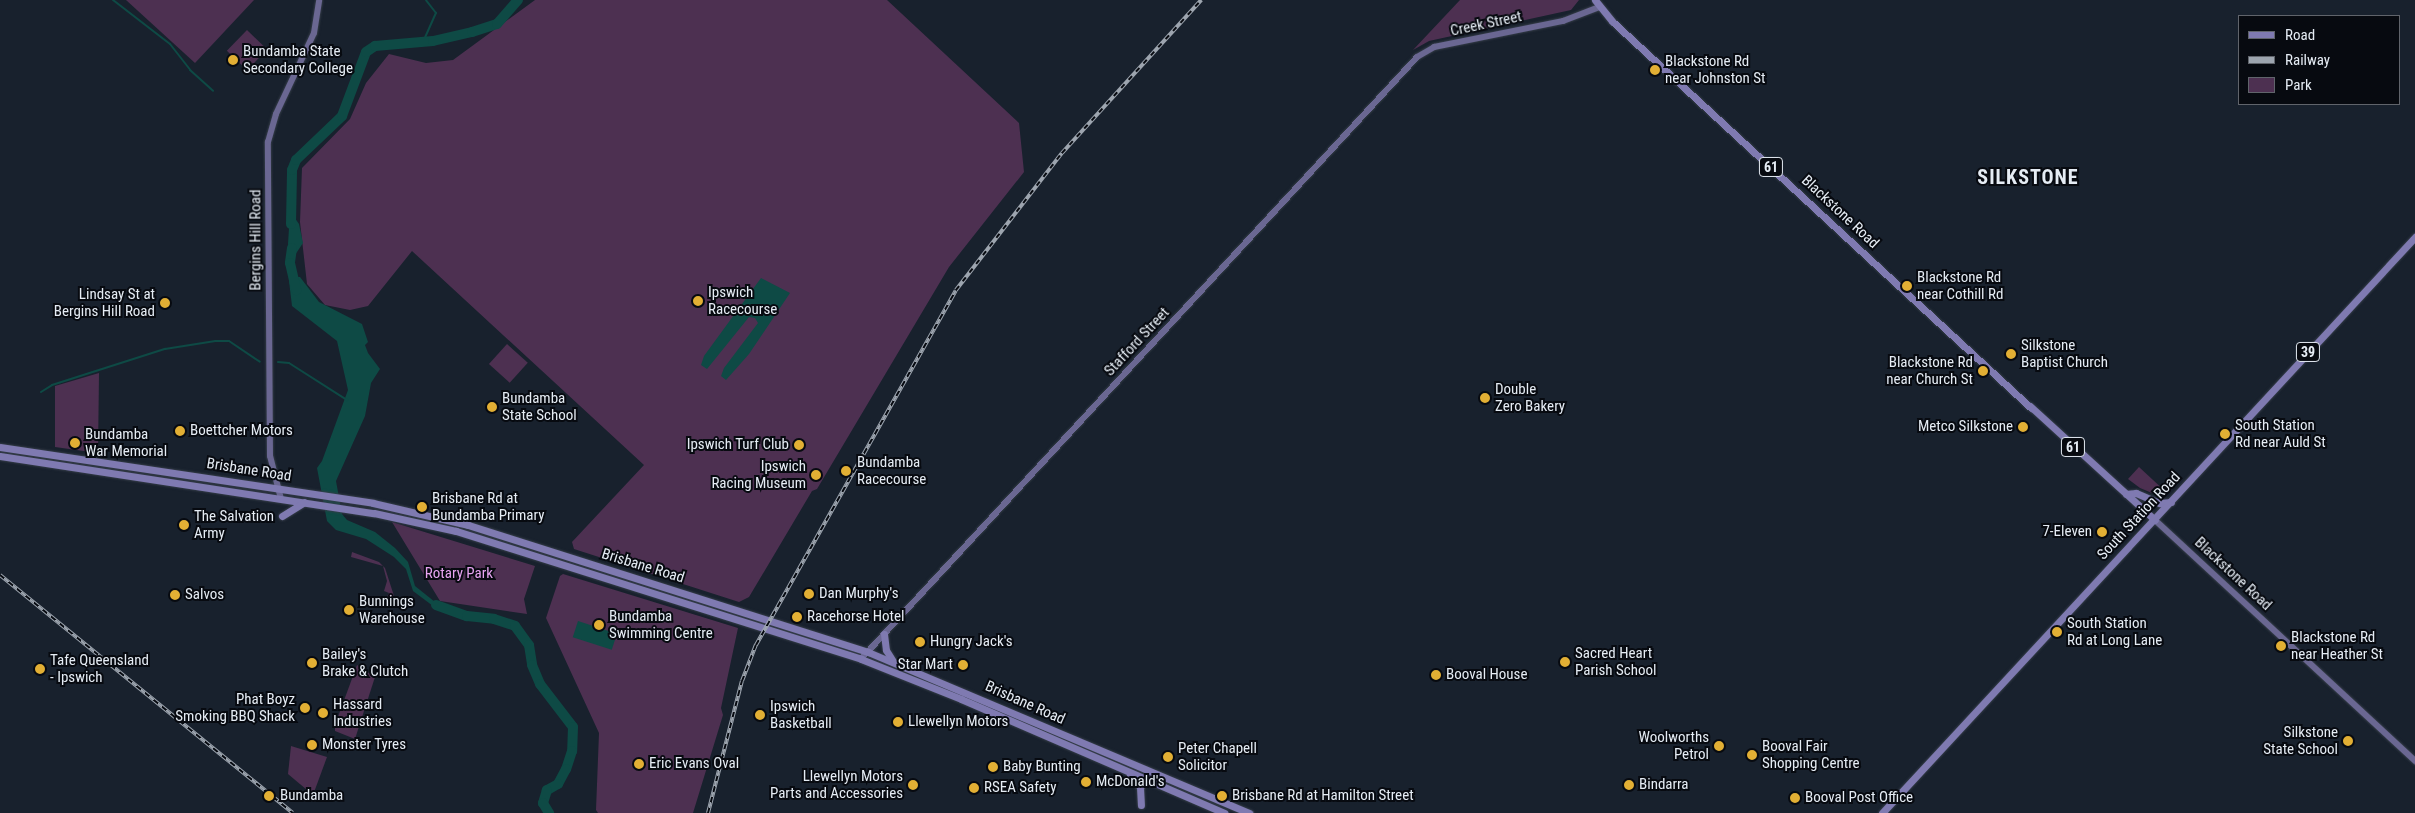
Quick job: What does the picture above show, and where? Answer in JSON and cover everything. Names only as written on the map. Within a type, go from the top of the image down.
[{"type":"main road","name":"Bergins Hill Road","points":[[281,499],[270,456],[268,142],[276,114],[314,33],[320,0]]},
{"type":"main road","name":"61","points":[[1595,0],[1600,8]]},
{"type":"main road","name":"Creek Street","points":[[1434,47],[1563,21],[1600,8]]},
{"type":"main road","name":"Blackstone Road","points":[[1600,8],[2415,761]]},
{"type":"main road","name":"Stafford Street","points":[[861,659],[1415,60],[1434,47]]},
{"type":"main road","name":"South Station Road","points":[[1882,813],[2172,502],[2415,236]]},
{"type":"main road","name":"Brisbane Road","points":[[0,447],[344,498],[468,525],[868,652],[1249,813]]},
{"type":"main road","name":"Brisbane Road","points":[[0,456],[346,508],[456,531],[861,659],[1224,813]]},
{"type":"main road","points":[[2126,494],[2136,493],[2160,503],[2172,502]]},
{"type":"main road","points":[[282,516],[304,502]]},
{"type":"main road","points":[[884,634],[886,650],[893,662]]},
{"type":"main road","points":[[1127,772],[1140,787],[1141,805]]},
{"type":"green space","points":[[126,0],[254,0],[195,63]]},
{"type":"green space","name":"Ipswich Racecourse","points":[[535,0],[887,0],[1019,123],[1024,172],[949,267],[817,489],[812,491],[749,597],[739,602],[574,549],[572,542],[644,465],[412,251],[368,306],[350,310],[325,305],[307,284],[300,222],[302,168],[350,119],[366,83],[389,54],[426,63],[453,60]]},
{"type":"green space","points":[[1460,0],[1579,0],[1571,10],[1429,41],[1413,50]]},
{"type":"green space","points":[[247,30],[267,49],[247,70],[227,51]]},
{"type":"green space","points":[[507,344],[528,363],[510,383],[489,364]]},
{"type":"green space","points":[[99,373],[98,453],[55,447],[55,386]]},
{"type":"green space","points":[[2139,467],[2166,492],[2159,496],[2140,488],[2128,479]]},
{"type":"green space","name":"Rotary Park","points":[[392,522],[535,566],[524,599],[527,614],[440,601]]},
{"type":"green space","points":[[352,552],[379,562],[383,566],[351,557]]},
{"type":"green space","points":[[383,566],[395,599],[387,597],[389,593],[384,591],[387,581]]},
{"type":"green space","points":[[563,574],[738,628],[721,708],[723,715],[693,813],[598,813],[596,810],[599,733],[546,618],[560,576]]},
{"type":"green space","points":[[357,665],[375,677],[355,739],[335,731],[335,725]]},
{"type":"green space","points":[[291,746],[327,757],[313,795],[288,774]]},
{"type":"shaded area","points":[[290,211],[299,224],[303,243],[291,261],[288,244]]},
{"type":"shaded area","points":[[293,277],[300,277],[319,302],[362,324],[368,342],[365,345],[368,353],[380,369],[371,383],[365,416],[336,481],[342,514],[347,520],[375,532],[395,548],[408,562],[415,586],[440,606],[450,609],[447,611],[437,609],[413,591],[406,569],[394,557],[366,539],[336,530],[327,521],[317,468],[322,461],[348,390],[337,341],[292,306],[289,281]]},
{"type":"shaded area","points":[[761,278],[790,293],[749,354],[726,380],[721,376],[724,368],[758,323],[755,318],[749,317],[707,369],[701,365],[704,356]]},
{"type":"shaded area","points":[[578,621],[617,634],[612,650],[573,637]]},
{"type":"waterway","points":[[113,0],[170,44],[190,70],[213,91]]},
{"type":"waterway","points":[[423,42],[436,13],[426,0]]},
{"type":"waterway","points":[[291,224],[292,170],[296,160],[342,116],[366,52],[375,46],[433,41],[497,24],[518,0]]},
{"type":"waterway","points":[[292,248],[290,263],[296,290]]},
{"type":"waterway","points":[[41,392],[52,385],[165,349],[215,341],[229,341],[260,362]]},
{"type":"waterway","points":[[278,362],[289,363],[347,400]]},
{"type":"waterway","points":[[436,605],[467,616],[494,619],[515,626],[529,645],[532,665],[540,684],[573,727],[572,751],[566,769],[558,784],[547,790],[543,803],[549,813]]},
{"type":"railway","points":[[708,813],[742,681],[756,645],[956,290],[1062,153],[1201,0]]},
{"type":"railway","points":[[0,575],[293,813]]},
{"type":"place","name":"Bundamba State Secondary College","points":[[233,60]]},
{"type":"place","name":"Blackstone Rd near Johnston St","points":[[1655,70]]},
{"type":"place","name":"Blackstone Rd near Cothill Rd","points":[[1907,286]]},
{"type":"place","name":"Ipswich Racecourse","points":[[698,301]]},
{"type":"place","name":"Lindsay St at Bergins Hill Road","points":[[165,303]]},
{"type":"place","name":"Silkstone Baptist Church","points":[[2011,354]]},
{"type":"place","name":"Blackstone Rd near Church St","points":[[1983,371]]},
{"type":"place","name":"Double Zero Bakery","points":[[1485,398]]},
{"type":"place","name":"Bundamba State School","points":[[492,407]]},
{"type":"place","name":"Metco Silkstone","points":[[2023,427]]},
{"type":"place","name":"Boettcher Motors","points":[[180,431]]},
{"type":"place","name":"South Station Rd near Auld St","points":[[2225,434]]},
{"type":"place","name":"Bundamba War Memorial","points":[[75,443]]},
{"type":"place","name":"Ipswich Turf Club","points":[[799,445]]},
{"type":"place","name":"Bundamba Racecourse","points":[[846,471]]},
{"type":"place","name":"Ipswich Racing Museum","points":[[816,475]]},
{"type":"place","name":"Brisbane Rd at Bundamba Primary","points":[[422,507]]},
{"type":"place","name":"The Salvation Army","points":[[184,525]]},
{"type":"place","name":"7-Eleven","points":[[2102,532]]},
{"type":"place","name":"Dan Murphy's","points":[[809,594]]},
{"type":"place","name":"Salvos","points":[[175,595]]},
{"type":"place","name":"Bunnings Warehouse","points":[[349,610]]},
{"type":"place","name":"Racehorse Hotel","points":[[797,617]]},
{"type":"place","name":"Bundamba Swimming Centre","points":[[599,625]]},
{"type":"place","name":"South Station Rd at Long Lane","points":[[2057,632]]},
{"type":"place","name":"Hungry Jack's","points":[[920,642]]},
{"type":"place","name":"Blackstone Rd near Heather St","points":[[2281,646]]},
{"type":"place","name":"Sacred Heart Parish School","points":[[1565,662]]},
{"type":"place","name":"Bailey's Brake & Clutch","points":[[312,663]]},
{"type":"place","name":"Star Mart","points":[[963,665]]},
{"type":"place","name":"Tafe Queensland - Ipswich","points":[[40,669]]},
{"type":"place","name":"Booval House","points":[[1436,675]]},
{"type":"place","name":"Phat Boyz Smoking BBQ Shack","points":[[305,708]]},
{"type":"place","name":"Hassard Industries","points":[[323,713]]},
{"type":"place","name":"Ipswich Basketball","points":[[760,715]]},
{"type":"place","name":"Llewellyn Motors","points":[[898,722]]},
{"type":"place","name":"Silkstone State School","points":[[2348,741]]},
{"type":"place","name":"Monster Tyres","points":[[312,745]]},
{"type":"place","name":"Woolworths Petrol","points":[[1719,746]]},
{"type":"place","name":"Booval Fair Shopping Centre","points":[[1752,755]]},
{"type":"place","name":"Peter Chapell Solicitor","points":[[1168,757]]},
{"type":"place","name":"Eric Evans Oval","points":[[639,764]]},
{"type":"place","name":"Baby Bunting","points":[[993,767]]},
{"type":"place","name":"McDonald's","points":[[1086,782]]},
{"type":"place","name":"Llewellyn Motors Parts and Accessories","points":[[913,785]]},
{"type":"place","name":"Bindarra","points":[[1629,785]]},
{"type":"place","name":"RSEA Safety","points":[[974,788]]},
{"type":"place","name":"Bundamba","points":[[269,796]]},
{"type":"place","name":"Brisbane Rd at Hamilton Street","points":[[1222,796]]},
{"type":"place","name":"Booval Post Office","points":[[1795,798]]},
{"type":"district","name":"SILKSTONE","points":[[2028,177]]}]
